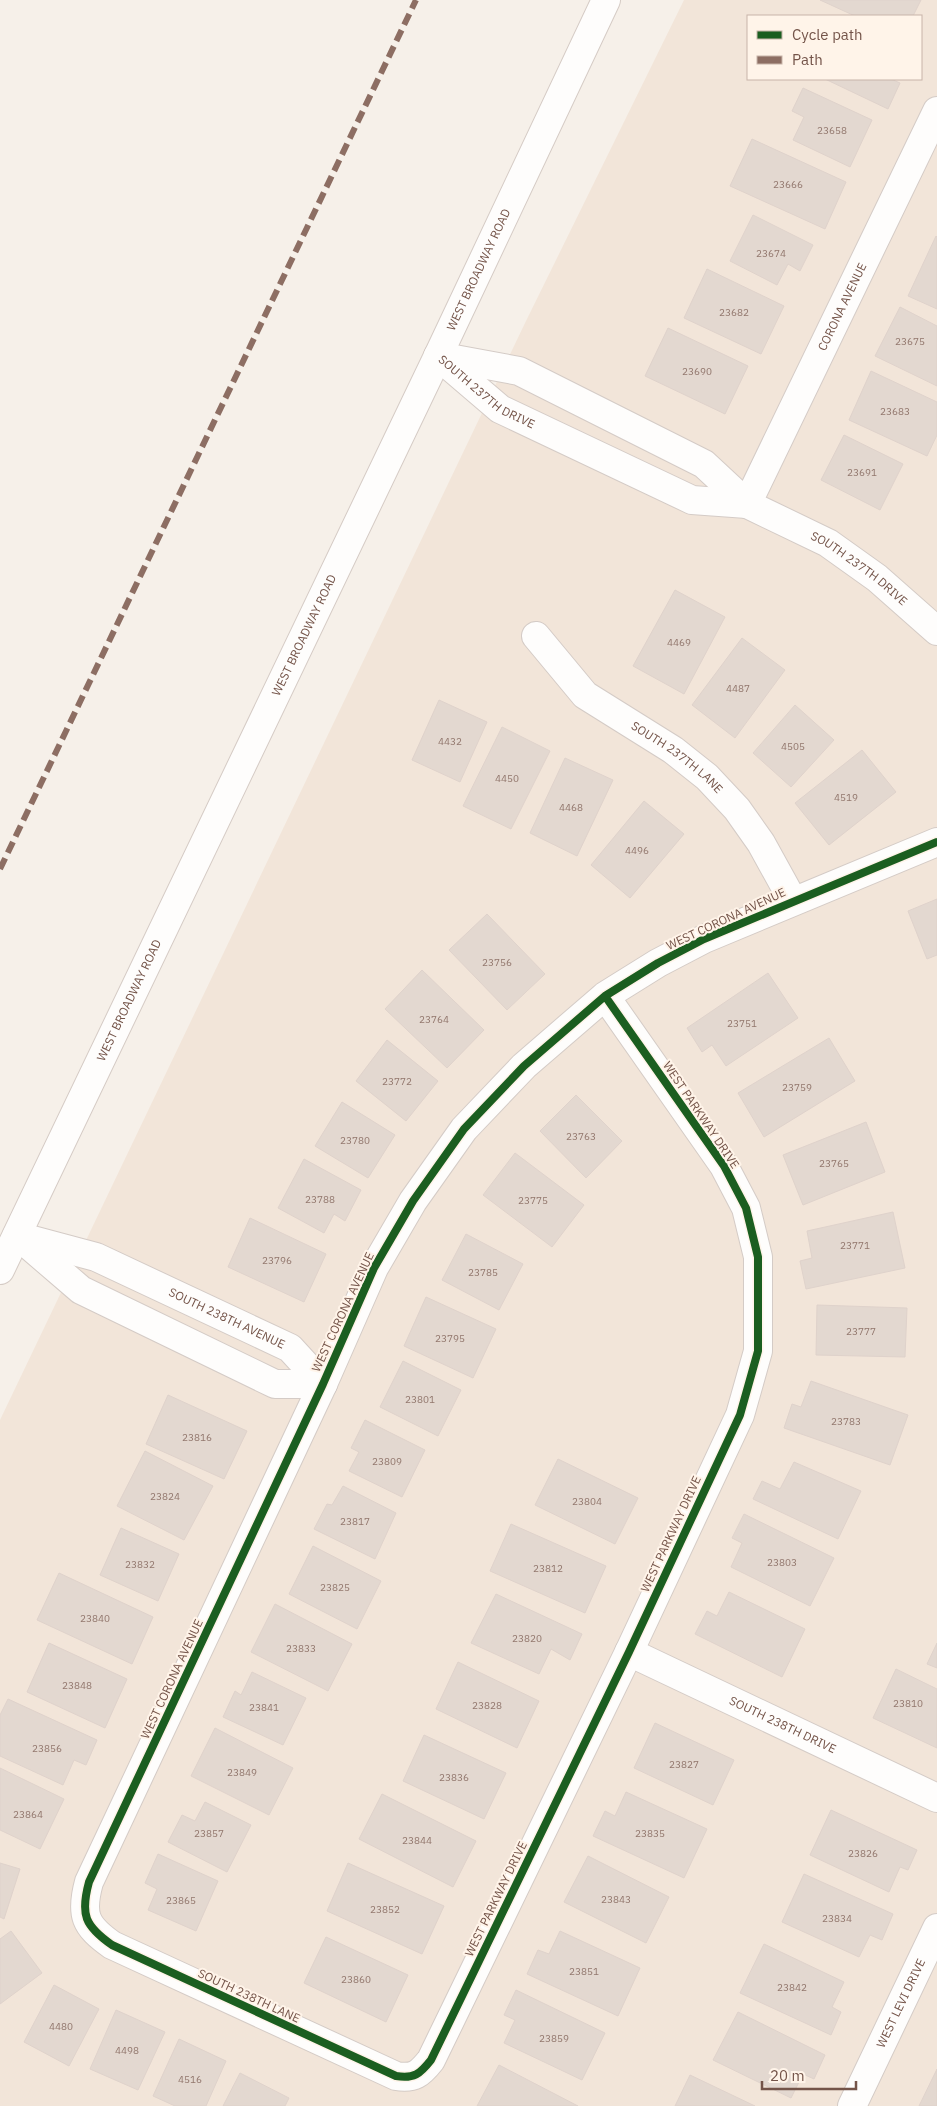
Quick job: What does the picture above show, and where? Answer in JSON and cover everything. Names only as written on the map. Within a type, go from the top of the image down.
[{"type":"street","name":"WEST BROADWAY ROAD","points":[[0,1270],[438,356],[606,0]]},
{"type":"street","name":"CORONA AVENUE","points":[[747,504],[937,111]]},
{"type":"street","name":"SOUTH 237TH DRIVE","points":[[438,356],[500,409],[517,418],[692,500],[747,504]]},
{"type":"street","name":"SOUTH 237TH DRIVE","points":[[438,356],[519,372],[704,464],[747,504],[828,543],[877,578],[937,631]]},
{"type":"street","name":"SOUTH 237TH LANE","points":[[536,636],[585,695],[673,750],[707,777],[737,809],[756,836],[793,901]]},
{"type":"street","name":"WEST CORONA AVENUE","points":[[85,1917],[84,1900],[89,1882],[323,1384],[374,1268],[413,1201],[458,1137],[524,1066],[605,996],[658,963],[704,939],[937,842]]},
{"type":"street","name":"WEST PARKWAY DRIVE","points":[[415,2077],[422,2072],[431,2060],[629,1652],[740,1415],[758,1351],[758,1257],[746,1208],[724,1166],[605,996]]},
{"type":"street","points":[[17,1235],[81,1290],[275,1384],[323,1384]]},
{"type":"street","name":"SOUTH 238TH AVENUE","points":[[17,1235],[96,1257],[290,1348],[323,1384]]},
{"type":"street","name":"SOUTH 238TH DRIVE","points":[[629,1652],[937,1798]]},
{"type":"street","name":"SOUTH 238TH LANE","points":[[85,1917],[94,1932],[112,1945],[396,2076],[415,2077]]},
{"type":"street","name":"WEST LEVI DRIVE","points":[[852,2106],[937,1928]]},
{"type":"shaded area","points":[[684,0],[937,0],[937,2106],[0,2106],[0,1420],[526,321]]},
{"type":"building","points":[[820,0],[921,0],[914,15],[853,15]]},
{"type":"building","points":[[827,80],[893,80],[900,83],[888,109]]},
{"type":"building","points":[[803,88],[872,120],[850,167],[793,140],[804,117],[792,111]]},
{"type":"building","points":[[752,139],[846,182],[825,229],[730,186]]},
{"type":"building","points":[[753,215],[813,245],[800,271],[788,264],[777,285],[730,261]]},
{"type":"building","points":[[937,237],[937,309],[908,296]]},
{"type":"building","points":[[707,269],[784,306],[761,354],[684,318]]},
{"type":"building","points":[[900,307],[937,326],[937,386],[875,356]]},
{"type":"building","points":[[668,328],[748,366],[725,414],[645,376]]},
{"type":"building","points":[[871,371],[937,402],[937,435],[927,456],[849,420]]},
{"type":"building","points":[[844,435],[903,464],[880,510],[821,480]]},
{"type":"building","points":[[675,590],[725,617],[684,694],[633,666]]},
{"type":"building","points":[[742,638],[785,670],[735,738],[692,705]]},
{"type":"building","points":[[439,700],[487,722],[460,782],[412,760]]},
{"type":"building","points":[[795,705],[834,740],[791,787],[753,753]]},
{"type":"building","points":[[502,727],[550,751],[511,829],[463,806]]},
{"type":"building","points":[[862,750],[896,792],[829,845],[795,803]]},
{"type":"building","points":[[565,758],[613,780],[577,856],[530,833]]},
{"type":"building","points":[[644,801],[684,834],[630,898],[591,865]]},
{"type":"building","points":[[937,899],[937,955],[927,959],[908,911]]},
{"type":"building","points":[[487,914],[545,974],[507,1010],[449,950]]},
{"type":"building","points":[[422,970],[484,1030],[447,1068],[385,1009]]},
{"type":"building","points":[[768,973],[798,1018],[726,1066],[712,1045],[702,1052],[687,1028]]},
{"type":"building","points":[[829,1038],[855,1081],[764,1137],[738,1093]]},
{"type":"building","points":[[387,1040],[438,1081],[406,1121],[356,1081]]},
{"type":"building","points":[[576,1095],[622,1141],[586,1178],[540,1131]]},
{"type":"building","points":[[342,1102],[395,1135],[368,1178],[315,1146]]},
{"type":"building","points":[[866,1122],[885,1172],[803,1205],[783,1155]]},
{"type":"building","points":[[515,1153],[584,1205],[552,1247],[483,1195]]},
{"type":"building","points":[[304,1159],[361,1190],[345,1221],[334,1214],[324,1233],[278,1208]]},
{"type":"building","points":[[893,1212],[905,1268],[806,1289],[800,1261],[812,1258],[807,1231]]},
{"type":"building","points":[[250,1218],[326,1254],[304,1302],[228,1267]]},
{"type":"building","points":[[466,1234],[523,1264],[499,1310],[442,1280]]},
{"type":"building","points":[[426,1297],[496,1329],[473,1378],[404,1346]]},
{"type":"building","points":[[817,1305],[907,1308],[905,1357],[816,1355]]},
{"type":"building","points":[[403,1361],[461,1390],[438,1436],[380,1407]]},
{"type":"building","points":[[811,1381],[908,1415],[890,1465],[784,1428],[792,1404],[801,1407]]},
{"type":"building","points":[[168,1395],[247,1431],[224,1479],[146,1444]]},
{"type":"building","points":[[365,1420],[425,1450],[402,1497],[349,1471],[359,1452],[351,1448]]},
{"type":"building","points":[[145,1451],[213,1486],[184,1540],[117,1506]]},
{"type":"building","points":[[558,1459],[638,1498],[615,1544],[535,1505]]},
{"type":"building","points":[[794,1462],[861,1491],[838,1539],[753,1499],[762,1481],[780,1489]]},
{"type":"building","points":[[343,1486],[396,1513],[375,1559],[314,1529],[327,1504],[332,1505]]},
{"type":"building","points":[[744,1514],[834,1558],[810,1606],[731,1567],[742,1543],[732,1538]]},
{"type":"building","points":[[511,1524],[606,1566],[585,1613],[490,1571]]},
{"type":"building","points":[[121,1528],[179,1554],[158,1601],[100,1575]]},
{"type":"building","points":[[313,1546],[381,1581],[357,1629],[289,1594]]},
{"type":"building","points":[[59,1573],[153,1617],[132,1664],[37,1620]]},
{"type":"building","points":[[729,1592],[805,1629],[782,1677],[695,1634],[707,1611],[717,1616]]},
{"type":"building","points":[[496,1594],[582,1634],[570,1660],[551,1649],[539,1674],[471,1643]]},
{"type":"building","points":[[275,1604],[352,1644],[328,1691],[251,1652]]},
{"type":"building","points":[[49,1643],[127,1679],[105,1728],[27,1692]]},
{"type":"building","points":[[937,1643],[937,1668],[927,1664]]},
{"type":"building","points":[[458,1662],[539,1701],[517,1748],[436,1709]]},
{"type":"building","points":[[896,1669],[937,1689],[937,1748],[873,1718]]},
{"type":"building","points":[[252,1672],[306,1698],[283,1745],[223,1717],[235,1691],[241,1695]]},
{"type":"building","points":[[8,1699],[97,1740],[86,1765],[74,1760],[63,1785],[0,1756],[0,1715]]},
{"type":"building","points":[[655,1723],[734,1760],[713,1805],[634,1768]]},
{"type":"building","points":[[215,1728],[293,1768],[269,1815],[191,1776]]},
{"type":"building","points":[[424,1735],[506,1773],[484,1819],[403,1781]]},
{"type":"building","points":[[0,1768],[64,1799],[40,1849],[0,1830]]},
{"type":"building","points":[[626,1792],[707,1829],[684,1878],[593,1836],[605,1811],[615,1816]]},
{"type":"building","points":[[382,1794],[476,1841],[453,1887],[359,1839]]},
{"type":"building","points":[[205,1802],[251,1825],[227,1872],[168,1842],[182,1815],[195,1821]]},
{"type":"building","points":[[831,1810],[917,1850],[908,1870],[900,1867],[889,1892],[810,1855]]},
{"type":"building","points":[[158,1854],[218,1881],[196,1931],[148,1910],[157,1889],[145,1883]]},
{"type":"building","points":[[588,1856],[669,1897],[646,1943],[564,1902]]},
{"type":"building","points":[[0,1863],[20,1869],[4,1919],[0,1917]]},
{"type":"building","points":[[348,1863],[444,1906],[422,1954],[327,1911]]},
{"type":"building","points":[[804,1874],[893,1914],[882,1940],[870,1935],[859,1957],[782,1922]]},
{"type":"building","points":[[11,1931],[42,1973],[0,2004],[0,1939]]},
{"type":"building","points":[[560,1931],[640,1968],[618,2016],[527,1974],[538,1950],[549,1954]]},
{"type":"building","points":[[326,1937],[408,1975],[386,2022],[304,1983]]},
{"type":"building","points":[[764,1944],[844,1982],[832,2007],[841,2012],[831,2035],[740,1993]]},
{"type":"building","points":[[54,1985],[99,2009],[69,2066],[24,2042]]},
{"type":"building","points":[[516,1990],[605,2033],[582,2080],[504,2043],[515,2020],[504,2015]]},
{"type":"building","points":[[116,2010],[165,2032],[138,2090],[90,2069]]},
{"type":"building","points":[[738,2012],[825,2055],[814,2079],[803,2074],[791,2098],[713,2060]]},
{"type":"building","points":[[179,2039],[226,2061],[206,2106],[175,2106],[153,2096]]},
{"type":"building","points":[[499,2065],[578,2106],[477,2106]]},
{"type":"building","points":[[937,2069],[937,2106],[919,2106]]},
{"type":"building","points":[[240,2073],[289,2098],[285,2106],[223,2106]]},
{"type":"building","points":[[690,2075],[755,2106],[675,2106]]},
{"type":"marked path","points":[[0,869],[416,0]]},
{"type":"cycle path","points":[[605,996],[724,1166],[746,1208],[758,1257],[758,1351],[740,1415],[629,1652],[431,2060],[423,2069],[412,2076],[396,2076],[112,1945],[96,1932],[87,1919],[85,1903],[89,1882],[323,1384],[374,1268],[413,1201],[464,1129],[524,1066],[605,996],[658,963],[704,939],[937,842]]}]
